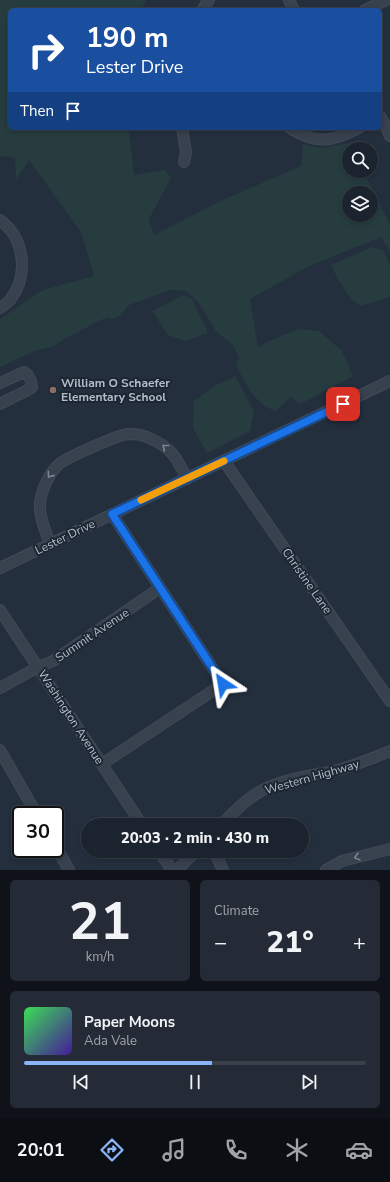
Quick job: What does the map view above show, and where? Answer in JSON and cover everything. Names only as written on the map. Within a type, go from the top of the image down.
[{"type":"street","points":[[369,8],[386,0]]},
{"type":"street","points":[[384,116],[390,136]]},
{"type":"street","points":[[182,130],[186,152],[184,162]]},
{"type":"street","points":[[294,130],[310,138],[327,140],[355,130]]},
{"type":"street","points":[[0,220],[7,225],[19,243],[23,264],[18,286],[9,300],[0,308]]},
{"type":"street","points":[[0,383],[24,372],[27,374],[32,384],[32,388],[0,404]]},
{"type":"street","name":"Lester Drive","points":[[0,568],[390,381]]},
{"type":"street","points":[[50,544],[41,519],[40,498],[47,478],[59,464],[81,452],[127,434],[147,437],[164,445],[176,457],[188,479]]},
{"type":"street","name":"Christine Lane","points":[[224,461],[390,701]]},
{"type":"street","points":[[102,764],[223,684],[112,514]]},
{"type":"street","name":"Summit Avenue","points":[[0,688],[38,667],[53,661],[160,588]]},
{"type":"street","name":"Washington Avenue","points":[[0,610],[137,818]]},
{"type":"street","points":[[0,750],[32,806]]},
{"type":"street","name":"Western Highway","points":[[228,818],[253,795],[272,786],[368,761],[390,750]]},
{"type":"street","points":[[326,870],[342,861],[390,849]]},
{"type":"street","points":[[62,858],[69,870]]},
{"type":"street","points":[[164,858],[172,870]]},
{"type":"street","points":[[177,870],[189,858]]},
{"type":"street","points":[[217,858],[223,870]]},
{"type":"green space","points":[[0,0],[146,0],[142,8],[8,8],[8,130],[129,130],[134,175],[165,170],[171,178],[149,219],[154,235],[223,200],[301,166],[303,144],[321,148],[342,144],[342,178],[366,178],[370,186],[342,186],[342,222],[378,222],[378,201],[390,225],[390,251],[381,237],[309,266],[250,299],[258,348],[267,342],[298,329],[319,331],[342,351],[353,376],[300,404],[291,397],[276,411],[269,408],[256,399],[247,386],[236,365],[239,358],[233,345],[215,330],[198,302],[186,291],[170,290],[129,305],[118,317],[111,319],[107,317],[64,339],[53,347],[37,350],[0,367],[0,319],[43,290],[94,276],[81,232],[29,160],[16,179],[15,158],[0,156]]},
{"type":"green space","points":[[372,247],[383,250],[390,265],[390,297],[361,306],[351,299],[339,281],[331,265]]},
{"type":"green space","points":[[183,295],[192,299],[208,333],[185,341],[168,335],[152,311]]},
{"type":"green space","points":[[235,376],[254,411],[250,431],[207,453],[193,428],[194,401],[218,384]]},
{"type":"slow traffic","points":[[141,500],[224,461]]},
{"type":"place","name":"William O Schaefer Elementary School","points":[[53,390]]},
{"type":"route","points":[[223,684],[112,514],[343,404]]}]
